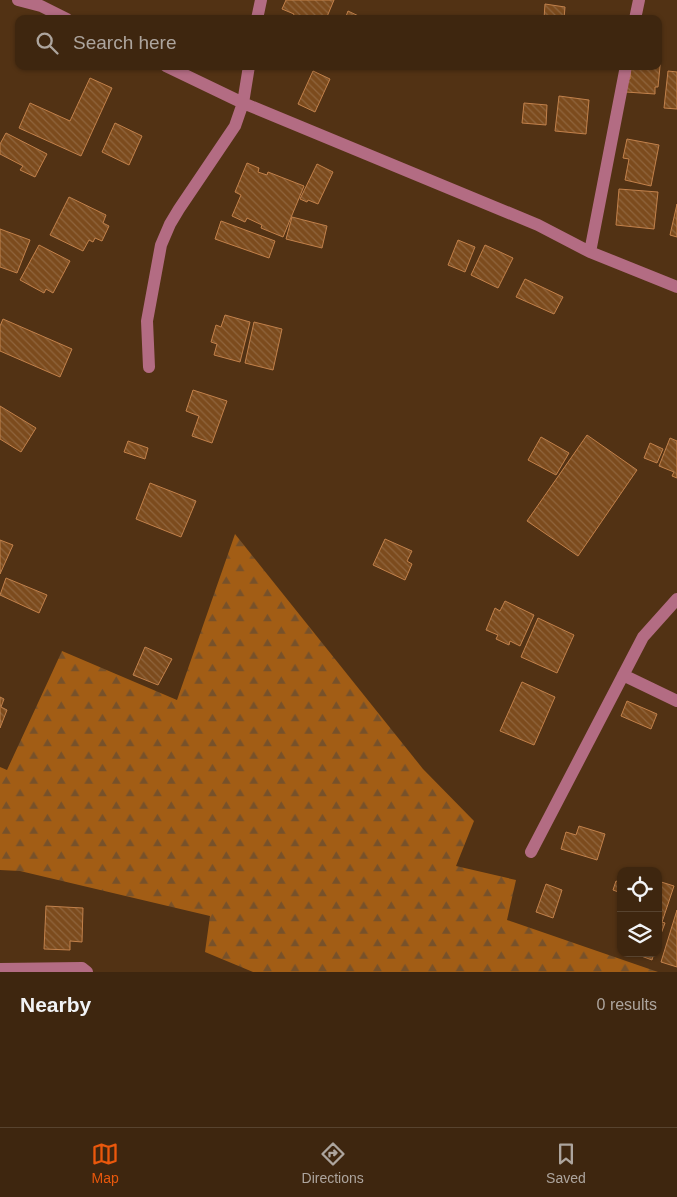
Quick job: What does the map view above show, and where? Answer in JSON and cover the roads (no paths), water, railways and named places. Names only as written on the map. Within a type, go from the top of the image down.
[{"type":"street","points":[[18,0],[41,6],[59,15]]},
{"type":"street","points":[[258,15],[261,0]]},
{"type":"street","points":[[636,15],[638,0]]},
{"type":"street","points":[[174,70],[243,103],[538,225],[590,252],[677,287]]},
{"type":"street","points":[[149,367],[147,321],[161,245],[179,209],[235,126],[243,103],[248,70]]},
{"type":"street","points":[[590,252],[625,70]]},
{"type":"street","points":[[531,852],[643,637],[677,599]]},
{"type":"street","points":[[623,675],[677,701]]},
{"type":"street","points":[[0,968],[82,968],[87,972]]}]
